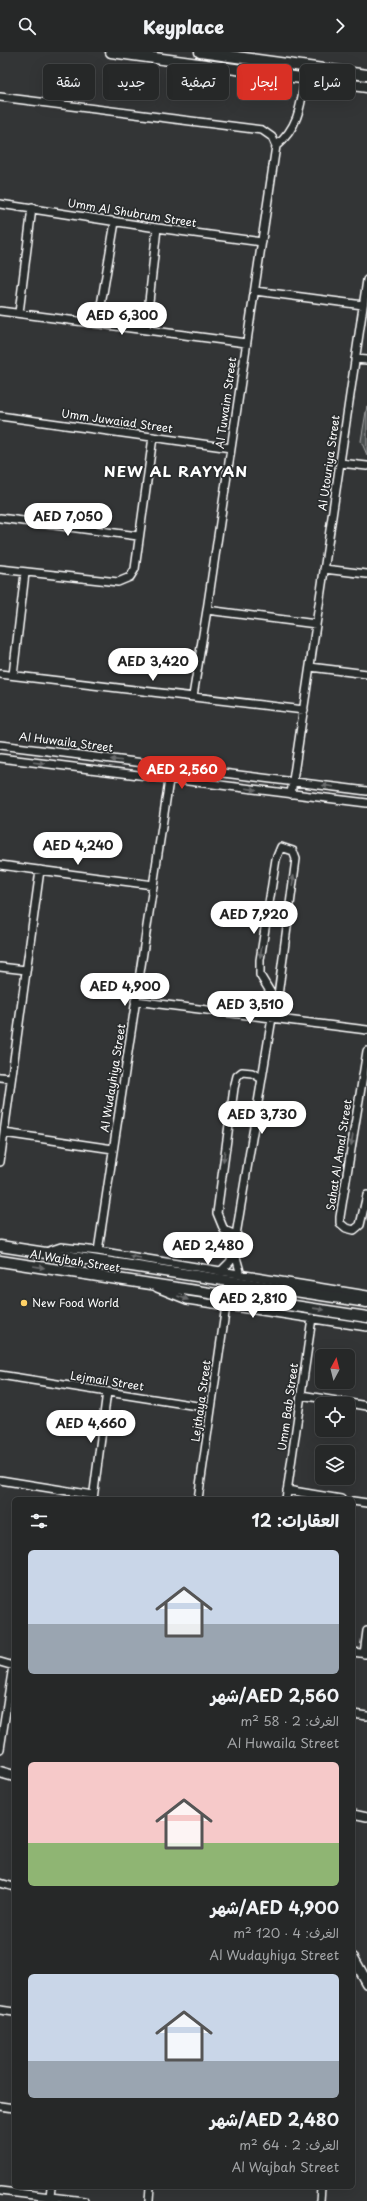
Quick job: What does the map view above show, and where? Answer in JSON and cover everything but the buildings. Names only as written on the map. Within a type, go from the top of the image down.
[{"type":"street","points":[[111,52],[300,78]]},
{"type":"street","points":[[200,52],[300,66]]},
{"type":"street","points":[[355,73],[367,75]]},
{"type":"street","points":[[355,85],[367,87]]},
{"type":"street","points":[[0,97],[262,130],[272,137],[276,146],[285,138],[295,123],[300,99]]},
{"type":"street","name":"Al Tuwaim Street","points":[[192,696],[207,610],[276,146]]},
{"type":"street","name":"Umm Al Shubrum Street","points":[[0,204],[115,222],[262,242]]},
{"type":"street","points":[[19,313],[32,208]]},
{"type":"street","points":[[98,323],[115,222]]},
{"type":"street","points":[[146,329],[157,228]]},
{"type":"street","name":"Al Utouriya Street","points":[[291,794],[367,280]]},
{"type":"street","points":[[255,291],[363,305]]},
{"type":"street","points":[[0,310],[246,343]]},
{"type":"street","points":[[355,359],[367,360]]},
{"type":"street","name":"Umm Juwaiad Street","points":[[0,416],[231,448]]},
{"type":"street","points":[[0,569],[25,573],[118,582],[125,580],[135,569],[138,536],[153,437]]},
{"type":"street","points":[[340,463],[367,466]]},
{"type":"street","points":[[0,518],[138,536]]},
{"type":"street","points":[[324,569],[367,574]]},
{"type":"street","points":[[13,676],[25,573]]},
{"type":"street","points":[[207,610],[316,624]]},
{"type":"street","points":[[310,667],[367,674]]},
{"type":"street","points":[[0,674],[304,710]]},
{"type":"street","name":"Al Huwaila Street","points":[[0,745],[367,791]]},
{"type":"street","points":[[0,758],[367,804]]},
{"type":"street","name":"Al Wudayhiya Street","points":[[98,1251],[171,767]]},
{"type":"street","points":[[241,1275],[235,1250],[236,1235],[272,1018],[277,1003],[296,859],[293,851],[281,847],[276,859],[260,960],[260,975],[277,1003]]},
{"type":"street","points":[[0,865],[153,885]]},
{"type":"street","points":[[0,1162],[40,870]]},
{"type":"street","points":[[0,967],[26,970]]},
{"type":"street","points":[[136,1001],[367,1030]]},
{"type":"street","name":"Sahat Al Amal Street","points":[[367,1051],[340,1217],[340,1223],[346,1228],[354,1230],[360,1225],[367,1195]]},
{"type":"street","points":[[236,1235],[224,1230],[216,1213],[234,1088],[237,1076],[242,1072],[252,1072],[262,1079]]},
{"type":"street","points":[[0,1077],[11,1078]]},
{"type":"street","points":[[4,1133],[113,1149]]},
{"type":"street","name":"Al Wajbah Street","points":[[0,1246],[367,1302]]},
{"type":"street","name":"Al Wajbah Street","points":[[46,1252],[61,1247],[98,1251],[367,1295]]},
{"type":"street","points":[[220,1272],[230,1262],[235,1250]]},
{"type":"street","name":"Al Wajbah Street","points":[[0,1261],[367,1316]]},
{"type":"street","name":"Al Wajbah Street","points":[[147,1284],[187,1300],[367,1326]]},
{"type":"street","name":"Lejthaya Street","points":[[198,1497],[226,1306]]},
{"type":"street","name":"Umm Bab Street","points":[[286,1497],[312,1318]]},
{"type":"street","name":"Lejmail Street","points":[[0,1375],[210,1408]]},
{"type":"street","points":[[0,1480],[93,1497],[107,1392]]},
{"type":"street","points":[[301,1395],[367,1406]]},
{"type":"street","points":[[287,1490],[329,1497]]},
{"type":"street","points":[[355,1501],[367,1503]]},
{"type":"street","points":[[355,1652],[366,1654],[367,1631]]},
{"type":"street","points":[[0,1662],[12,1666]]},
{"type":"street","points":[[0,1749],[12,1672]]},
{"type":"street","points":[[355,1714],[367,1716]]},
{"type":"street","points":[[0,1772],[12,1775]]},
{"type":"street","points":[[355,1814],[367,1817]]},
{"type":"street","points":[[0,1883],[12,1887]]},
{"type":"street","points":[[355,1962],[367,1983]]},
{"type":"street","points":[[0,2010],[12,2012]]},
{"type":"street","points":[[0,2106],[12,2108]]},
{"type":"street","points":[[50,2197],[51,2189]]},
{"type":"street","points":[[149,2201],[150,2189]]},
{"type":"street","points":[[320,2201],[321,2189]]},
{"type":"street","points":[[0,2191],[84,2201]]},
{"type":"shaded area","points":[[367,406],[367,455],[361,441]]},
{"type":"place","name":"New Food World","points":[[24,1303]]},
{"type":"district","name":"NEW AL RAYYAN","points":[[176,472]]}]
